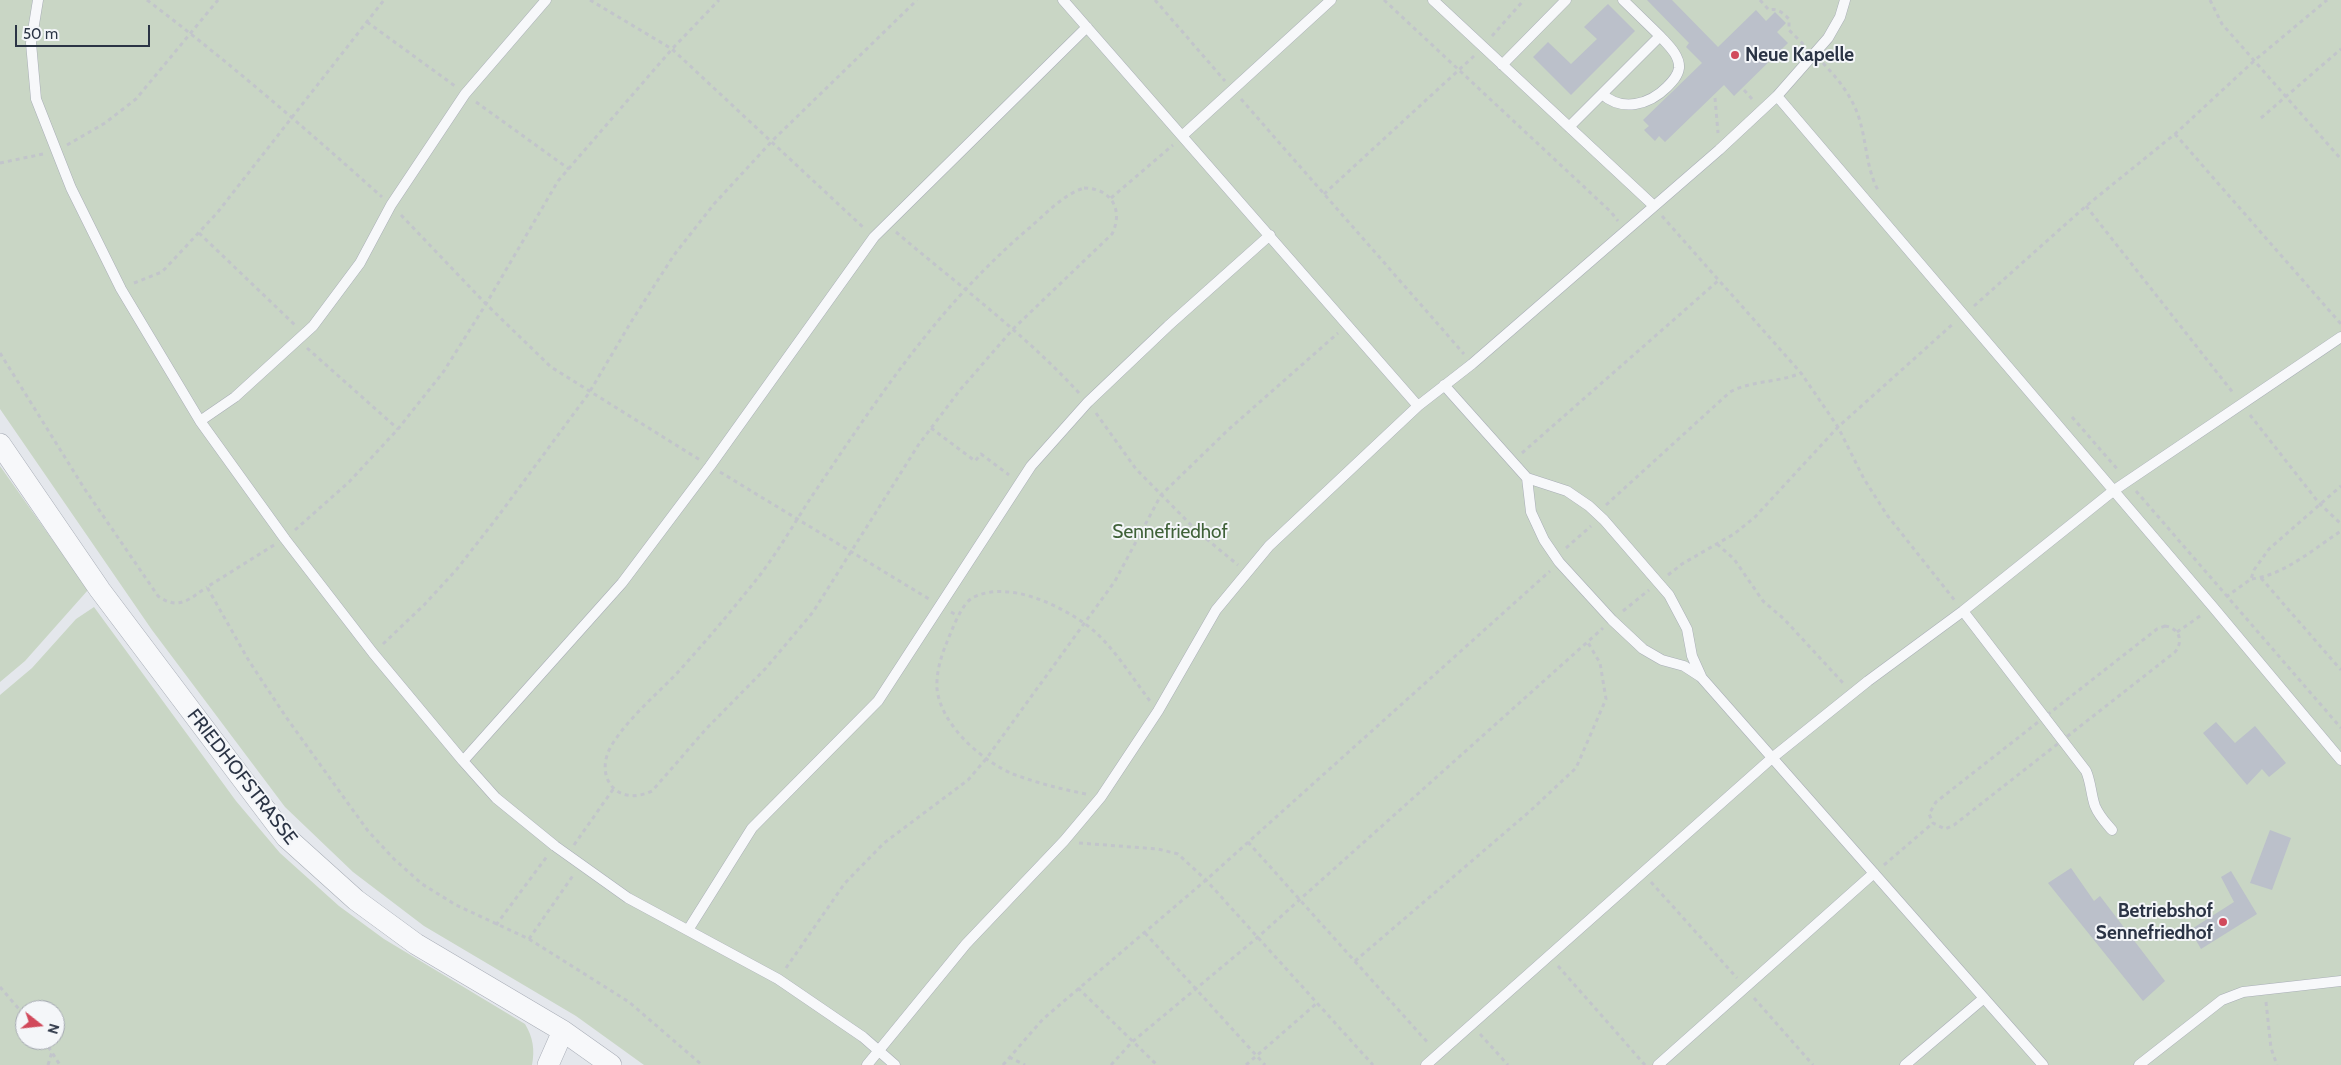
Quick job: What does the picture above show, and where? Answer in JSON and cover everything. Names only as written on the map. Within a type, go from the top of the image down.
[{"type":"street","name":"FRIEDHOFSTRASSE","points":[[0,444],[100,590],[286,836],[356,900],[416,944],[563,1031],[611,1065]]},
{"type":"street","points":[[548,1065],[563,1031]]},
{"type":"lane","points":[[38,0],[31,43],[36,99],[55,152],[120,289],[200,421],[285,539],[373,653],[496,798],[567,856],[628,898],[778,979],[879,1050],[895,1065]]},
{"type":"lane","points":[[200,421],[236,396],[301,337],[360,263],[392,205],[465,94],[546,0]]},
{"type":"lane","points":[[1063,0],[1418,406]]},
{"type":"lane","points":[[1182,136],[1331,0]]},
{"type":"lane","points":[[1433,0],[1654,206]]},
{"type":"lane","points":[[1502,65],[1566,0]]},
{"type":"lane","points":[[1602,94],[1621,105],[1642,104],[1660,95],[1676,78],[1680,67],[1674,51],[1623,0]]},
{"type":"lane","points":[[867,1065],[966,944],[1064,841],[1101,797],[1158,711],[1216,610],[1269,546],[1418,406],[1472,364],[1719,150],[1777,96],[1815,55],[1840,16],[1845,0]]},
{"type":"lane","points":[[463,761],[622,583],[710,466],[874,237],[1086,27]]},
{"type":"lane","points":[[1569,127],[1660,36]]},
{"type":"lane","points":[[1777,96],[2341,760]]},
{"type":"lane","points":[[688,930],[752,828],[878,701],[1031,466],[1088,402],[1168,326],[1270,235]]},
{"type":"lane","points":[[1426,1065],[1772,758],[1853,693],[1963,610],[2113,491],[2341,337]]},
{"type":"lane","points":[[1444,385],[1527,478],[1567,491],[1599,515],[1659,583],[1669,595],[1687,629],[1692,656],[1701,677]]},
{"type":"lane","points":[[1527,478],[1531,512],[1544,540],[1558,560],[1612,620],[1643,649],[1662,660],[1684,666],[1701,677],[2043,1065]]},
{"type":"lane","points":[[1963,610],[2086,771],[2091,781],[2094,805],[2100,816],[2112,830]]},
{"type":"lane","points":[[1658,1065],[1874,873]]},
{"type":"lane","points":[[2139,1065],[2222,1000],[2243,992],[2341,981]]},
{"type":"lane","points":[[1905,1065],[1984,998]]},
{"type":"path","points":[[147,0],[192,34],[292,117],[392,205],[486,304],[551,367],[958,616]]},
{"type":"path","points":[[0,163],[55,152],[105,123],[136,100],[218,0]]},
{"type":"path","points":[[120,289],[162,272],[218,212],[384,0]]},
{"type":"path","points":[[590,0],[672,48],[773,140],[874,237]]},
{"type":"path","points":[[0,353],[84,488],[158,596],[168,603],[182,603],[285,539],[349,482],[398,429],[444,371],[486,304],[558,181],[672,48],[719,0]]},
{"type":"path","points":[[373,653],[424,605],[457,569],[589,392],[674,255],[714,204],[773,140],[917,0]]},
{"type":"path","points":[[1156,0],[1472,364]]},
{"type":"path","points":[[1384,0],[1611,212],[1625,231]]},
{"type":"path","points":[[1324,194],[1460,71],[1524,0]]},
{"type":"path","points":[[1760,0],[1769,10],[1778,10],[1789,19],[1789,30],[1841,82],[1859,118],[1871,176],[1885,199]]},
{"type":"path","points":[[2210,0],[2222,24],[2341,159]]},
{"type":"path","points":[[1111,1065],[1132,1042],[1197,990],[1258,937],[1587,641],[1682,564],[1734,534],[1755,517],[1838,427],[2086,206],[2175,134],[2255,60],[2327,0]]},
{"type":"path","points":[[2261,118],[2341,49]]},
{"type":"path","points":[[1715,98],[1719,150]]},
{"type":"path","points":[[2175,134],[2341,324]]},
{"type":"path","points":[[1111,198],[1182,136]]},
{"type":"path","points":[[1094,188],[1111,198],[1118,216],[1112,234],[1013,329],[931,428],[850,551],[813,612],[766,668],[707,728],[659,783],[643,795],[622,794],[608,782],[604,765],[610,748],[623,728],[688,661],[775,554],[880,395],[914,349],[963,289],[1017,239],[1074,191],[1094,188]]},
{"type":"path","points":[[1654,206],[1801,373],[1838,427],[1864,479],[1887,515],[1963,610]]},
{"type":"path","points":[[2086,206],[2319,503],[2341,524]]},
{"type":"path","points":[[886,224],[1013,329],[1052,364],[1088,402],[1136,469],[1198,532],[1247,572]]},
{"type":"path","points":[[198,233],[301,337],[398,429]]},
{"type":"path","points":[[1512,462],[1719,280]]},
{"type":"path","points":[[1969,297],[1981,312]]},
{"type":"path","points":[[778,979],[845,883],[884,843],[968,780],[986,759],[1115,581],[1161,495],[1228,430],[1348,325]]},
{"type":"path","points":[[1003,1065],[1043,1019],[1206,880],[1558,560],[1599,515],[1730,392],[1740,387],[1786,380],[1801,373]]},
{"type":"path","points":[[2070,414],[2341,728]]},
{"type":"path","points":[[931,428],[975,461],[981,454],[1020,483]]},
{"type":"path","points":[[2252,579],[2254,570],[2270,549],[2319,503],[2341,486]]},
{"type":"path","points":[[2177,632],[2252,579],[2261,578],[2290,565],[2341,531]]},
{"type":"path","points":[[1717,544],[1734,559],[1763,601],[1784,619],[1853,693]]},
{"type":"path","points":[[2261,578],[2341,670]]},
{"type":"path","points":[[207,587],[249,662],[335,788],[368,831],[422,884],[456,905],[529,939],[630,1002],[702,1065]]},
{"type":"path","points":[[1101,797],[1052,787],[1012,773],[986,759],[961,736],[947,714],[937,690],[940,659],[958,616],[972,597],[999,590],[1028,597],[1054,607],[1083,623],[1099,635],[1158,711]]},
{"type":"path","points":[[1355,961],[1529,812],[1576,768],[1606,699],[1600,663],[1587,641]]},
{"type":"path","points":[[567,856],[614,788]]},
{"type":"path","points":[[1874,873],[1933,823]]},
{"type":"path","points":[[1064,841],[1158,849],[1178,854],[1206,880],[1373,1065]]},
{"type":"path","points":[[1248,842],[1438,1054]]},
{"type":"path","points":[[496,925],[555,846]]},
{"type":"path","points":[[529,939],[580,865]]},
{"type":"path","points":[[1642,872],[1813,1065]]},
{"type":"path","points":[[1145,933],[1265,1065]]},
{"type":"path","points":[[1549,955],[1645,1065]]},
{"type":"path","points":[[0,987],[15,1004]]},
{"type":"path","points":[[1078,988],[1157,1065]]},
{"type":"path","points":[[2264,990],[2271,1048],[2277,1065]]},
{"type":"path","points":[[1246,1065],[1316,1003]]},
{"type":"path","points":[[1472,1024],[1508,1065]]},
{"type":"path","points":[[48,1065],[52,1052]]},
{"type":"path","points":[[52,1052],[60,1065]]},
{"type":"path","points":[[1009,1057],[1025,1065]]},
{"type":"green space","name":"Sennefriedhof","points":[[0,0],[2341,0],[2341,1065],[644,1065],[576,1016],[424,926],[353,872],[285,807],[152,630],[0,409]]},
{"type":"green space","points":[[0,466],[88,590],[25,661],[0,682]]},
{"type":"green space","points":[[94,607],[236,801],[280,853],[339,906],[384,939],[525,1024],[533,1044],[532,1065],[0,1065],[0,695],[32,668],[76,619]]},
{"type":"building","points":[[1647,0],[1672,0],[1718,47],[1756,10],[1766,21],[1775,12],[1786,23],[1777,32],[1788,43],[1734,96],[1724,85],[1665,142],[1659,136],[1655,141],[1644,130],[1649,126],[1643,120],[1702,63],[1686,47],[1689,43]]},
{"type":"building","points":[[1608,4],[1635,31],[1571,95],[1533,57],[1548,42],[1571,64],[1597,39],[1584,27]]},
{"type":"building","points":[[2216,722],[2235,743],[2255,726],[2286,763],[2269,777],[2262,769],[2247,785],[2203,733]]},
{"type":"building","points":[[2270,830],[2291,838],[2272,890],[2250,883]]},
{"type":"building","points":[[2071,868],[2094,901],[2100,896],[2165,981],[2143,1001],[2048,883]]},
{"type":"building","name":"Betriebshof Sennefriedhof","points":[[2231,871],[2257,914],[2201,949],[2190,930],[2234,902],[2221,877]]},
{"type":"place","name":"Neue Kapelle","points":[[1735,55]]},
{"type":"place","name":"Betriebshof Sennefriedhof","points":[[2223,922]]}]
